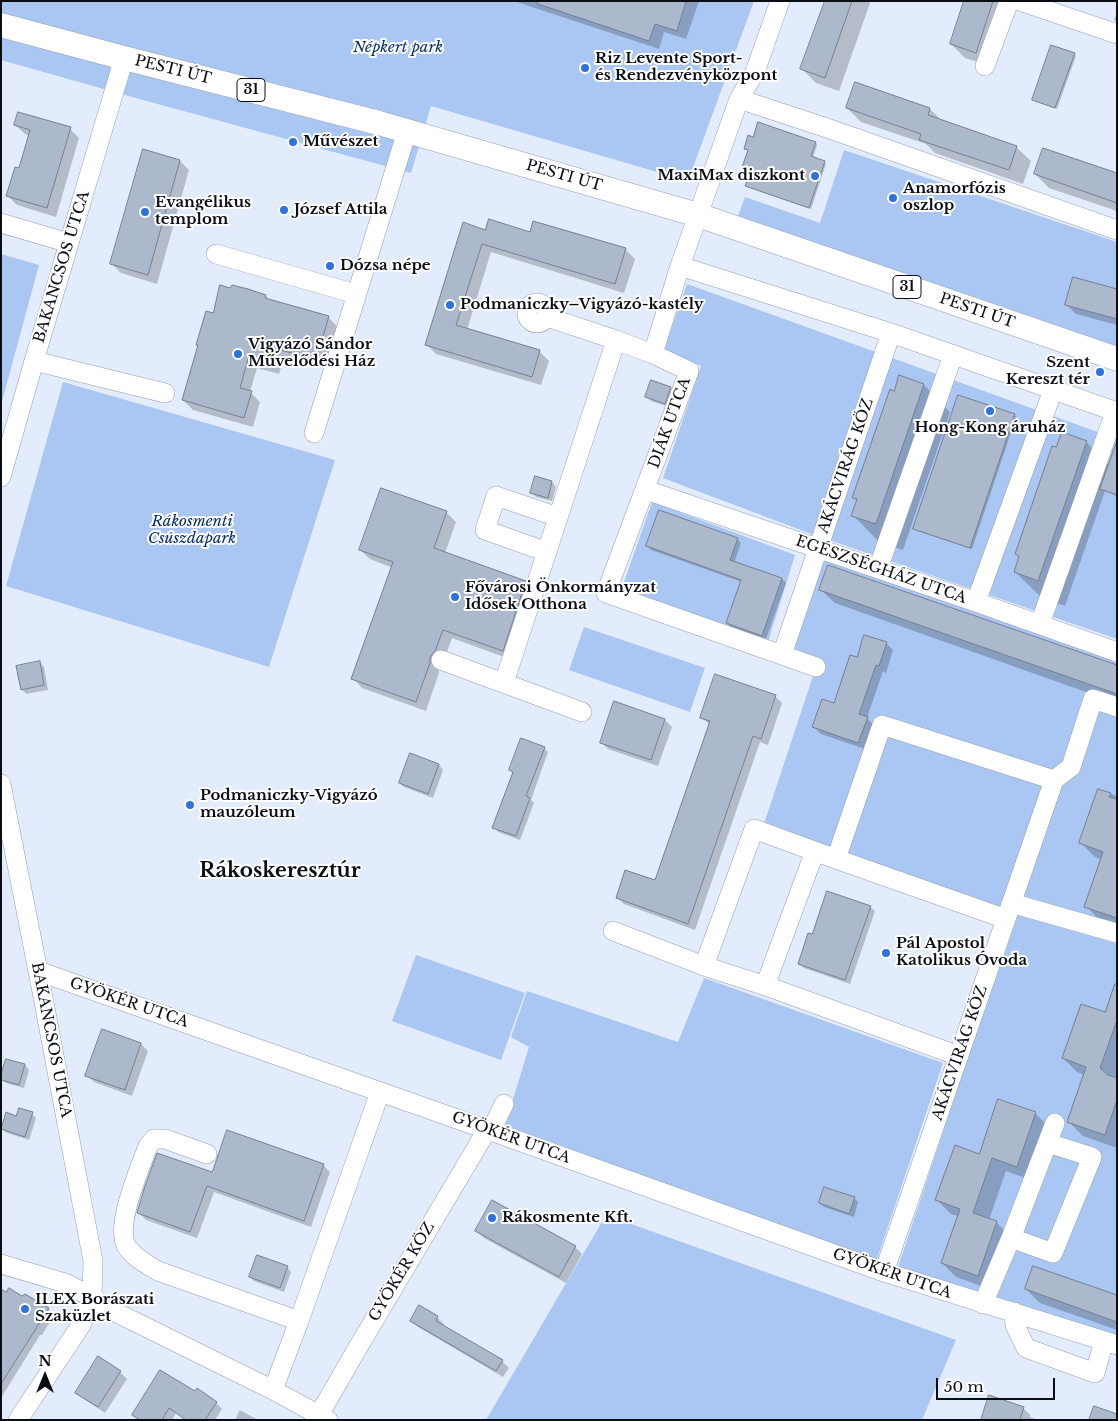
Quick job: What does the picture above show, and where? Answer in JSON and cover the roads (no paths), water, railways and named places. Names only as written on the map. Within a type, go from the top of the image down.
[{"type":"main road","name":"PESTI ÚT","points":[[1,25],[407,131],[698,215],[1117,359]]},
{"type":"street","points":[[546,317],[652,354],[680,266],[739,99],[755,72],[780,1]]},
{"type":"street","points":[[985,66],[1009,1]]},
{"type":"street","points":[[1020,1],[1117,34]]},
{"type":"street","name":"BAKANCSOS UTCA","points":[[1,477],[124,58]]},
{"type":"street","points":[[739,99],[1117,230]]},
{"type":"street","points":[[314,433],[407,131]]},
{"type":"street","points":[[1,223],[69,243]]},
{"type":"street","points":[[216,254],[356,294]]},
{"type":"street","points":[[680,266],[891,333],[1116,412],[1040,624]]},
{"type":"street","name":"AKÁCVIRÁG KÖZ","points":[[782,655],[891,333]]},
{"type":"street","points":[[504,683],[616,340]]},
{"type":"street","name":"DIÁK UTCA","points":[[652,354],[689,371],[606,593],[782,655]]},
{"type":"street","points":[[878,569],[953,355]]},
{"type":"street","points":[[34,362],[165,393]]},
{"type":"street","points":[[976,602],[1053,390]]},
{"type":"street","name":"EGÉSZSÉGHÁZ UTCA","points":[[646,490],[1117,652]]},
{"type":"street","points":[[547,552],[485,530],[496,496],[558,517]]},
{"type":"street","points":[[782,655],[816,667]]},
{"type":"street","points":[[441,660],[582,712]]},
{"type":"street","name":"AKÁCVIRÁG KÖZ","points":[[884,1272],[1054,780],[1071,767],[1093,699],[1117,707]]},
{"type":"street","points":[[836,860],[882,726],[1054,780]]},
{"type":"street","name":"BAKANCSOS UTCA","points":[[1,784],[93,1261],[92,1297],[81,1325],[18,1420]]},
{"type":"street","points":[[704,966],[754,829],[836,860],[1008,911],[1117,933]]},
{"type":"street","points":[[765,986],[815,851]]},
{"type":"street","points":[[613,931],[704,966],[959,1056]]},
{"type":"street","name":"GYÖKÉR UTCA","points":[[38,971],[884,1272],[1111,1343]]},
{"type":"street","points":[[273,1390],[380,1092]]},
{"type":"street","name":"GYÖKÉR KÖZ","points":[[324,1418],[362,1340],[504,1104]]},
{"type":"street","points":[[983,1304],[1011,1238],[1055,1123]]},
{"type":"street","points":[[207,1154],[164,1139],[154,1139],[148,1146],[125,1214],[123,1229],[126,1246],[138,1259],[158,1271],[299,1321]]},
{"type":"street","points":[[1011,1238],[1053,1253],[1092,1157],[1048,1143]]},
{"type":"street","points":[[1,1264],[65,1283],[92,1297],[107,1308],[273,1390],[324,1418]]},
{"type":"street","points":[[1014,1312],[1015,1325],[1026,1348],[1095,1373],[1111,1343]]},
{"type":"place","name":"Riz Levente Sport- és Rendezvényközpont","points":[[585,68]]},
{"type":"place","name":"Művészet","points":[[293,142]]},
{"type":"place","name":"MaxiMax diszkont","points":[[815,176]]},
{"type":"place","name":"Anamorfózis oszlop","points":[[893,198]]},
{"type":"place","name":"József Attila","points":[[284,210]]},
{"type":"place","name":"Evangélikus templom","points":[[145,212]]},
{"type":"place","name":"Dózsa népe","points":[[330,266]]},
{"type":"place","name":"Podmaniczky–Vigyázó-kastély","points":[[450,305]]},
{"type":"place","name":"Vigyázó Sándor Művelődési Ház","points":[[238,354]]},
{"type":"place","name":"Szent Kereszt tér","points":[[1100,372]]},
{"type":"place","name":"Hong-Kong áruház","points":[[990,411]]},
{"type":"place","name":"Fővárosi Önkormányzat Idősek Otthona","points":[[455,597]]},
{"type":"place","name":"Podmaniczky-Vigyázó mauzóleum","points":[[190,805]]},
{"type":"place","name":"Pál Apostol Katolikus Óvoda","points":[[886,953]]},
{"type":"place","name":"Rákosmente Kft.","points":[[492,1218]]},
{"type":"place","name":"ILEX Borászati Szaküzlet","points":[[25,1309]]},
{"type":"district","name":"Rákoskeresztúr","points":[[280,871]]},
{"type":"park label","name":"Népkert park","points":[[398,48]]},
{"type":"park label","name":"Rákosmenti Csúszdapark","points":[[192,530]]}]
